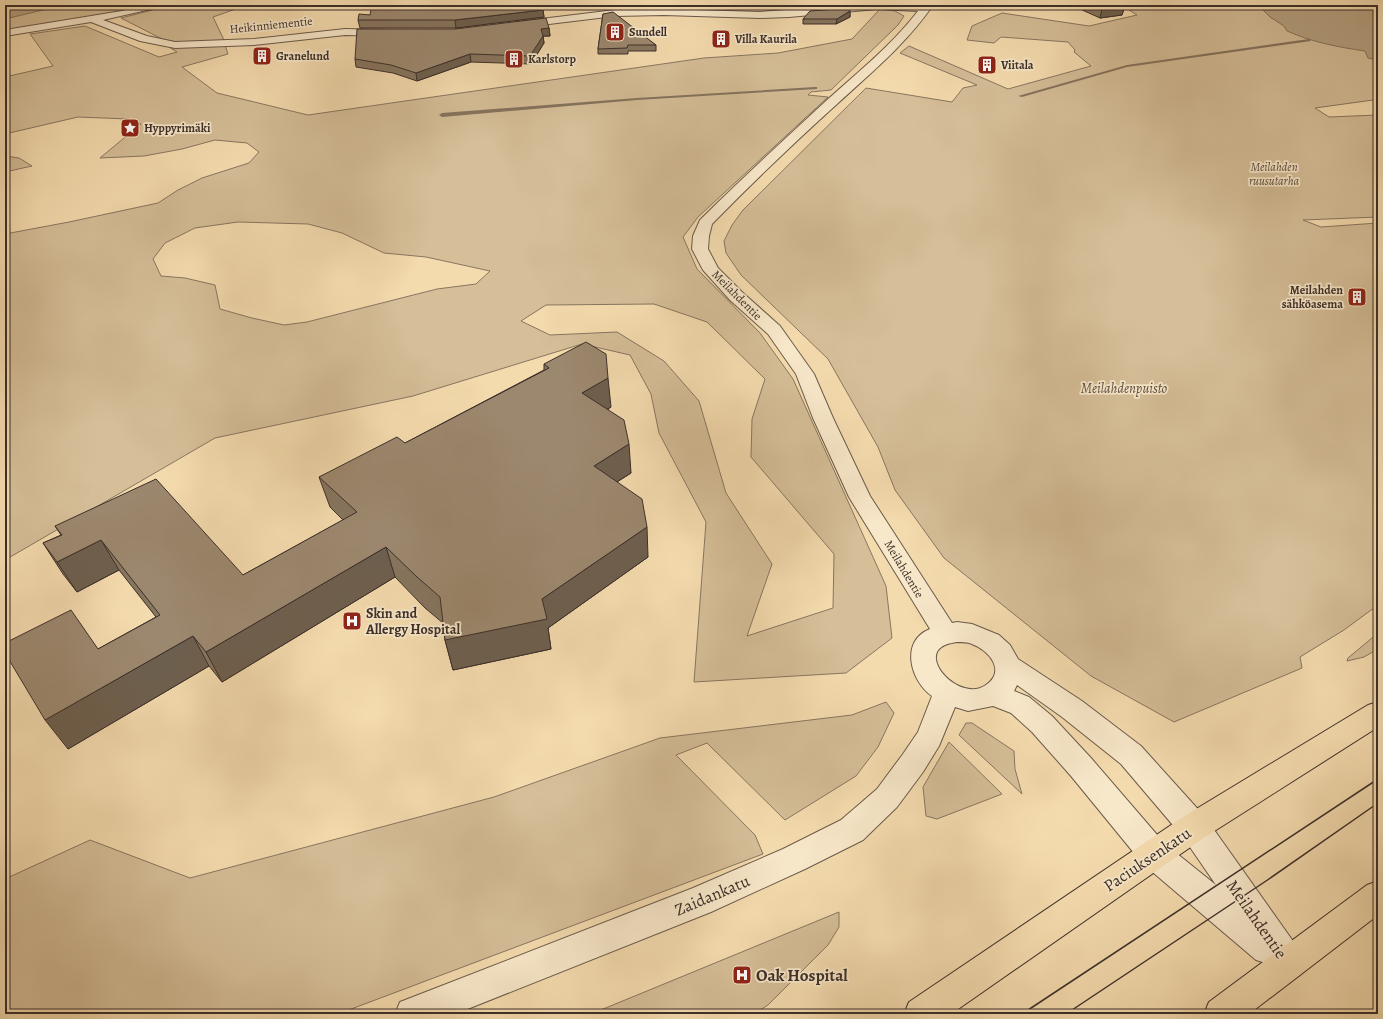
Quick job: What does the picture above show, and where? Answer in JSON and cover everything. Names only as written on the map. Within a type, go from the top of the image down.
[{"type":"main road","name":"Paciuksenkatu","points":[[921,1014],[1194,827],[1378,713]]},
{"type":"main road","points":[[1221,1014],[1378,896]]},
{"type":"street","points":[[5,33],[122,14],[158,5]]},
{"type":"street","points":[[507,26],[615,13],[664,12],[760,15],[789,14],[862,7],[925,9]]},
{"type":"street","name":"Meilahdentie","points":[[925,9],[878,62],[828,106],[705,223],[701,236],[700,249],[711,270],[736,296],[774,330],[805,374],[823,418],[860,497],[945,633]]},
{"type":"street","name":"Heikinniementie","points":[[92,19],[144,39],[176,45],[254,42],[345,32],[399,33]]},
{"type":"street","points":[[964,632],[983,638],[994,645],[1003,655],[1008,665],[1008,677],[1003,688],[994,695],[981,700],[970,700],[957,698],[932,682],[923,667],[922,656],[926,646],[933,638],[945,633],[964,632]]},
{"type":"street","name":"Meilahdentie","points":[[1008,665],[1072,709],[1132,755],[1194,827],[1288,963]]},
{"type":"street","name":"Zaidankatu","points":[[412,1014],[700,901],[794,859],[852,830],[887,798],[913,764],[929,738],[947,693]]},
{"type":"street","name":"Meilahdentie","points":[[994,695],[1020,705],[1042,724],[1081,767],[1154,854],[1288,963]]},
{"type":"green space","points":[[5,5],[143,5],[124,12],[5,31]]},
{"type":"green space","points":[[172,5],[247,5],[213,17],[225,42],[185,43],[164,40],[121,18]]},
{"type":"green space","points":[[625,5],[707,5],[706,8],[626,9]]},
{"type":"green space","name":"Meilahdenpuisto","points":[[1121,5],[1330,5],[1378,27],[1378,105],[1373,100],[1315,108],[1329,117],[1378,115],[1378,217],[1303,220],[1321,227],[1378,223],[1378,605],[1344,630],[1300,657],[1302,668],[1174,722],[1091,676],[944,558],[895,490],[878,447],[828,359],[741,275],[726,253],[724,241],[732,225],[743,210],[866,88],[952,102],[963,88],[977,85],[900,53],[909,46],[1008,89],[1091,66],[1074,52],[1075,50],[1068,42],[1001,37],[994,43],[967,40],[972,26],[1002,13],[1089,26],[1137,15]]},
{"type":"green space","points":[[880,9],[895,11],[904,16],[898,25],[831,90],[811,92],[808,95],[828,97],[698,217],[683,237],[697,269],[760,333],[793,379],[886,586],[892,638],[846,673],[694,682],[706,522],[659,433],[651,394],[630,355],[582,344],[413,396],[215,438],[5,560],[5,234],[158,203],[178,190],[202,178],[249,163],[259,152],[247,143],[215,140],[182,149],[144,156],[100,158],[141,124],[128,119],[78,117],[5,134],[5,77],[53,66],[30,34],[85,26],[159,57],[177,52],[169,47],[225,45],[228,54],[182,67],[217,93],[308,115],[704,58],[778,53],[852,39]],"holes":[[[238,222],[308,224],[342,233],[384,253],[426,257],[490,271],[476,284],[437,289],[307,322],[284,325],[220,309],[215,285],[185,278],[161,276],[153,259],[165,243],[195,228]],[[654,304],[707,322],[765,379],[752,419],[751,457],[834,554],[833,608],[747,636],[772,564],[726,493],[699,401],[664,361],[617,332],[550,335],[521,321],[546,305]]]},
{"type":"green space","points":[[5,156],[19,158],[32,166],[5,172]]},
{"type":"green space","points":[[1378,633],[1378,649],[1364,657],[1347,661],[1348,658]]},
{"type":"green space","points":[[886,702],[894,713],[878,747],[856,776],[785,820],[707,743],[676,755],[755,835],[763,854],[338,1014],[5,1014],[5,879],[90,840],[190,878],[494,797],[660,738],[852,715]]},
{"type":"green space","points":[[966,723],[972,723],[1014,751],[1015,769],[1022,794],[959,735]]},
{"type":"green space","points":[[949,742],[1002,794],[937,819],[926,816],[923,787]]},
{"type":"green space","name":"Oak Hospital","points":[[839,912],[839,927],[828,945],[768,1005],[754,1014],[591,1014]]},
{"type":"shaded area","points":[[5,5],[64,5],[5,19]]},
{"type":"shaded area","points":[[1258,5],[1378,5],[1378,60],[1368,58],[1365,51],[1325,44],[1287,31],[1284,26],[1270,17]]},
{"type":"building","points":[[385,5],[541,5],[543,10],[455,20],[358,20],[359,14],[370,15],[371,9],[379,8]]},
{"type":"building","points":[[1094,5],[1124,5],[1125,6],[1102,9]]},
{"type":"building","points":[[849,8],[850,11],[837,19],[803,19],[810,11]]},
{"type":"building","points":[[613,12],[656,45],[628,45],[627,48],[598,49],[603,14]]},
{"type":"building","points":[[546,18],[549,28],[541,29],[543,36],[530,56],[470,54],[416,73],[391,65],[355,59],[357,29],[455,29]]},
{"type":"building","points":[[586,342],[606,354],[608,378],[582,393],[624,420],[629,444],[594,466],[642,499],[647,527],[542,599],[547,619],[445,640],[440,597],[386,547],[206,652],[193,636],[45,720],[5,653],[5,643],[71,610],[98,649],[160,615],[101,540],[57,562],[43,543],[62,535],[55,526],[156,479],[243,575],[357,512],[319,477],[397,437],[405,443],[549,368],[544,364]]},
{"type":"waterway","points":[[1020,96],[1127,66],[1309,40]]},
{"type":"waterway","points":[[442,115],[637,99],[815,88]]},
{"type":"tram line","points":[[1022,1014],[1378,779]]},
{"type":"tram line","points":[[1066,1014],[1266,881],[1378,803]]},
{"type":"place","name":"Sundell","points":[[615,32]]},
{"type":"place","name":"Villa Kaurila","points":[[721,39]]},
{"type":"place","name":"Granelund","points":[[262,56]]},
{"type":"place","name":"Karlstorp","points":[[514,59]]},
{"type":"place","name":"Viitala","points":[[987,65]]},
{"type":"place","name":"Hyppyrimäki","points":[[130,128]]},
{"type":"place","name":"Meilahden sähköasema","points":[[1357,297]]},
{"type":"place","name":"Skin and Allergy Hospital","points":[[352,621]]},
{"type":"place","name":"Oak Hospital","points":[[742,975]]},
{"type":"park label","name":"Meilahden ruusutarha","points":[[1274,174]]}]
